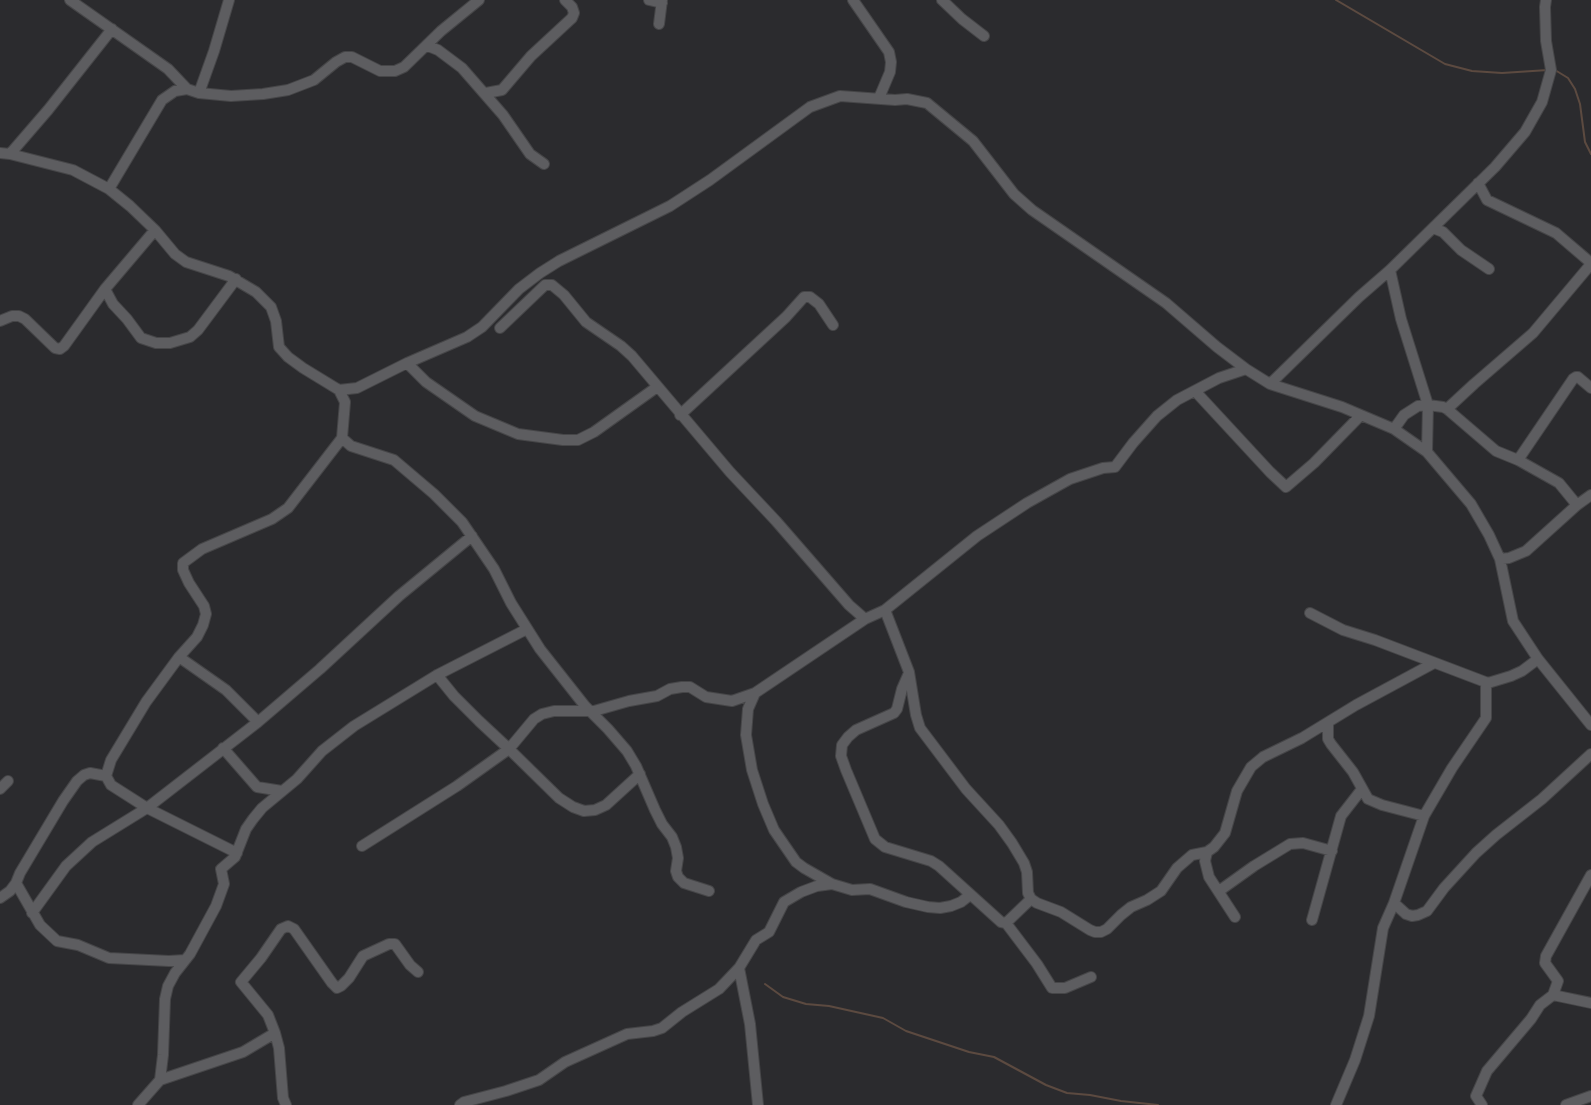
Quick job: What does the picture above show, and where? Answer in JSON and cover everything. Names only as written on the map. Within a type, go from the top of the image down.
[{"type":"street","points":[[70,0],[168,69],[187,89]]},
{"type":"street","points":[[199,93],[212,58],[229,0]]},
{"type":"street","points":[[109,189],[162,100],[175,91],[187,89],[199,93],[231,96],[288,90],[314,80],[345,57],[352,57],[380,71],[395,70],[404,67],[428,46],[441,31],[479,0]]},
{"type":"street","points":[[486,93],[502,90],[531,56],[572,18],[574,13],[572,7],[565,0]]},
{"type":"street","points":[[648,0],[662,2],[659,24]]},
{"type":"street","points":[[853,0],[889,52],[890,72],[878,98]]},
{"type":"street","points":[[942,0],[984,36]]},
{"type":"street","points":[[1270,384],[1433,228],[1495,166],[1524,132],[1542,102],[1551,70],[1546,42],[1546,0]]},
{"type":"street","points":[[112,29],[58,97],[5,154],[72,170],[109,189],[130,206],[155,230],[175,254],[186,262],[236,279],[256,292],[271,307],[276,320],[279,347],[288,357],[339,390],[344,402],[342,438],[288,508],[272,519],[202,549],[183,563],[183,570],[204,606],[206,614],[203,625],[197,637],[180,656],[141,710],[111,760],[106,776],[111,785],[147,808],[238,853]]},
{"type":"street","points":[[428,46],[447,56],[462,68],[486,93],[530,154],[544,164]]},
{"type":"street","points":[[339,390],[357,388],[407,363],[467,337],[482,327],[519,289],[540,273],[560,261],[670,206],[710,180],[810,107],[840,96],[895,100],[907,98],[927,103],[973,141],[1014,194],[1032,210],[1166,303],[1246,369],[1270,384],[1334,404],[1394,430],[1426,452],[1471,504],[1489,535],[1500,559],[1513,622],[1538,659],[1591,725]]},
{"type":"street","points":[[1448,409],[1533,333],[1591,264],[1556,233],[1487,200],[1478,183]]},
{"type":"street","points":[[1433,228],[1443,232],[1461,250],[1489,269]]},
{"type":"street","points":[[0,321],[12,316],[25,318],[55,348],[60,349],[105,289],[155,230]]},
{"type":"street","points":[[1390,270],[1401,319],[1428,405],[1426,452]]},
{"type":"street","points":[[105,289],[114,304],[141,338],[156,343],[170,343],[190,336],[198,330],[236,279]]},
{"type":"street","points":[[500,328],[544,285],[552,285],[564,295],[586,322],[621,346],[632,356],[680,415],[849,605],[864,619]]},
{"type":"street","points":[[680,415],[804,298],[810,297],[819,304],[834,325]]},
{"type":"street","points":[[407,363],[426,382],[475,416],[518,434],[563,440],[578,440],[594,432],[657,387]]},
{"type":"street","points":[[362,846],[457,786],[509,748],[534,719],[542,714],[554,711],[600,710],[629,701],[657,696],[670,689],[682,687],[690,687],[706,696],[732,701],[755,693],[864,619],[885,610],[977,536],[1027,503],[1070,479],[1103,468],[1115,467],[1133,443],[1158,416],[1178,400],[1219,378],[1246,369]]},
{"type":"street","points":[[1518,460],[1573,379],[1578,377],[1591,388]]},
{"type":"street","points":[[1195,391],[1286,488],[1314,463],[1360,416]]},
{"type":"street","points":[[1394,430],[1401,418],[1418,406],[1428,405],[1448,409],[1496,451],[1518,460],[1559,483],[1577,505]]},
{"type":"street","points":[[342,438],[351,446],[394,460],[434,494],[462,522],[494,569],[540,649],[590,711],[626,751],[640,774],[662,824],[672,836],[678,858],[676,871],[678,877],[684,883],[709,891]]},
{"type":"street","points":[[1500,559],[1510,558],[1526,551],[1577,505],[1591,495]]},
{"type":"street","points":[[32,912],[66,866],[92,842],[147,808],[258,722],[320,669],[399,596],[472,536]]},
{"type":"street","points":[[885,610],[909,672],[920,728],[966,789],[999,825],[1012,843],[1024,863],[1028,892],[1032,899],[1037,903],[1061,912],[1090,930],[1101,932],[1131,908],[1160,891],[1177,868],[1192,855],[1207,852],[1214,846],[1224,833],[1237,791],[1251,767],[1263,757],[1328,723],[1356,705],[1434,663]]},
{"type":"street","points":[[1310,613],[1343,630],[1375,640],[1488,683],[1510,676],[1538,659]]},
{"type":"street","points":[[160,1080],[165,999],[168,986],[216,906],[224,884],[221,869],[232,861],[238,853],[246,829],[253,819],[262,808],[297,779],[337,738],[354,726],[437,675],[527,629]]},
{"type":"street","points":[[180,656],[226,690],[258,722]]},
{"type":"street","points":[[909,672],[894,713],[856,730],[842,745],[841,756],[849,779],[875,839],[886,847],[931,861],[939,866],[1001,922],[1006,923],[1037,964],[1052,988],[1065,988],[1091,977]]},
{"type":"street","points":[[437,675],[454,696],[479,721],[559,798],[573,807],[595,810],[606,805],[640,774]]},
{"type":"street","points":[[1336,1105],[1355,1060],[1369,1016],[1383,928],[1394,903],[1424,816],[1452,768],[1486,718],[1488,683]]},
{"type":"street","points":[[755,693],[748,709],[746,735],[752,770],[774,830],[796,862],[832,884],[852,890],[870,889],[888,897],[928,907],[951,906],[961,902],[970,895]]},
{"type":"street","points":[[1328,723],[1328,739],[1353,772],[1368,799],[1424,816]]},
{"type":"street","points":[[223,748],[257,787],[282,792]]},
{"type":"street","points":[[1394,903],[1406,914],[1412,916],[1427,910],[1476,853],[1560,784],[1591,754]]},
{"type":"street","points":[[0,898],[10,892],[16,883],[20,873],[63,801],[77,781],[84,774],[90,773],[106,776]]},
{"type":"street","points":[[1312,920],[1341,816],[1362,789]]},
{"type":"street","points":[[1219,891],[1254,866],[1290,844],[1302,843],[1332,851]]},
{"type":"street","points":[[1207,852],[1206,869],[1235,917]]},
{"type":"street","points":[[1482,1105],[1476,1096],[1488,1071],[1531,1019],[1540,1005],[1553,995],[1558,981],[1546,963],[1546,956],[1591,876]]},
{"type":"street","points":[[16,883],[40,925],[56,941],[78,945],[109,958],[185,960]]},
{"type":"street","points":[[460,1105],[464,1102],[539,1080],[565,1062],[627,1034],[662,1028],[682,1012],[719,989],[739,968],[756,940],[769,932],[784,902],[801,892],[817,886],[832,884]]},
{"type":"street","points":[[1006,923],[1032,899]]},
{"type":"street","points":[[286,1105],[283,1098],[279,1048],[275,1033],[268,1015],[241,982],[261,958],[280,929],[288,926],[294,929],[337,988],[349,978],[363,956],[383,945],[395,944],[410,965],[418,972]]},
{"type":"street","points":[[739,968],[750,1024],[758,1105]]},
{"type":"street","points":[[1553,995],[1591,1003]]},
{"type":"street","points":[[138,1105],[160,1080],[243,1052],[275,1033]]},
{"type":"street","points":[[1566,1105],[1591,1096]]},
{"type":"waterway","points":[[1336,0],[1445,64],[1472,71],[1502,73],[1548,70]]},
{"type":"waterway","points":[[1555,70],[1568,78],[1575,89],[1580,104],[1585,142],[1591,154]]},
{"type":"waterway","points":[[765,984],[783,997],[806,1004],[829,1006],[883,1018],[906,1031],[969,1052],[994,1057],[1046,1085],[1067,1093],[1158,1105]]}]
